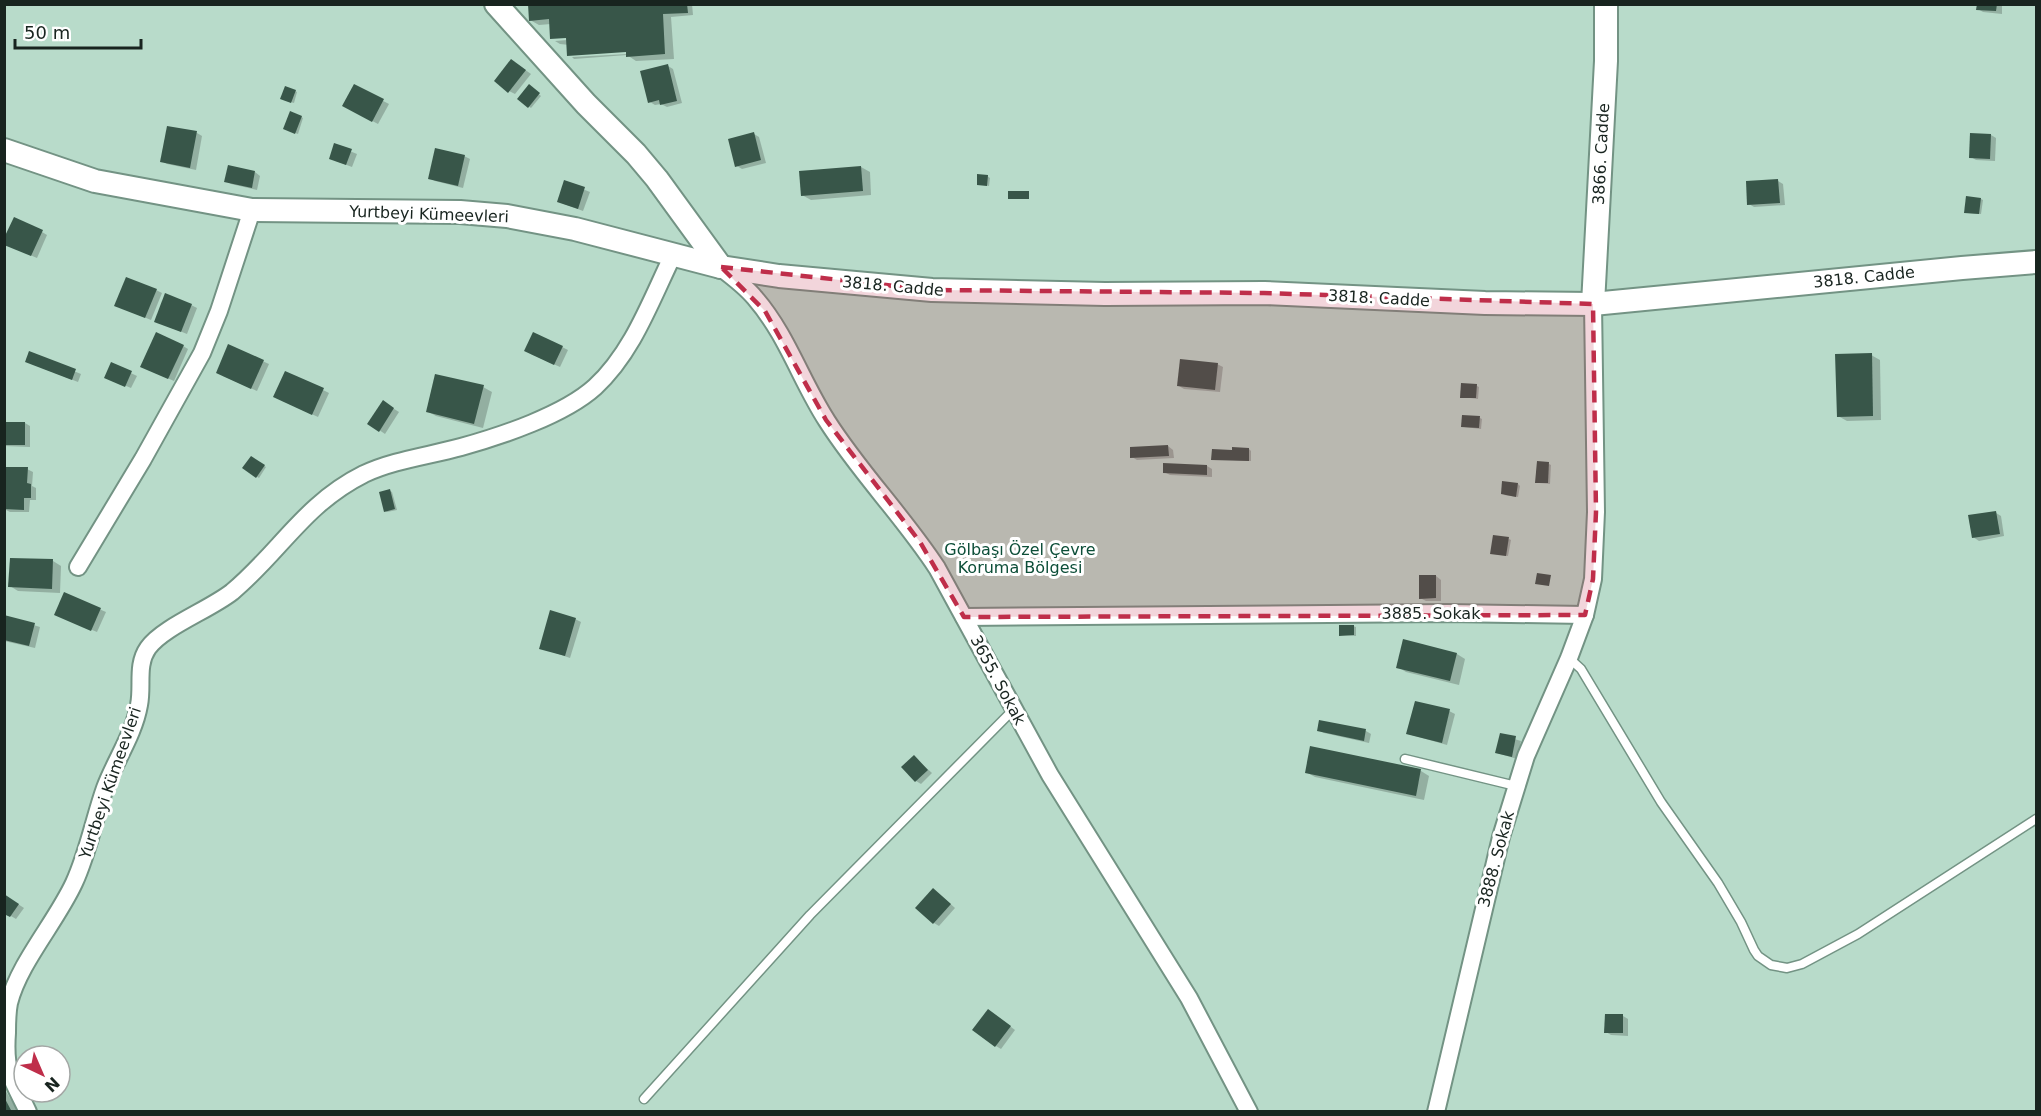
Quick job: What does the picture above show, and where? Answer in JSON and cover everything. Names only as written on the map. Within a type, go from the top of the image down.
[{"type":"street","points":[[496,4],[586,104],[636,154],[721,267]]},
{"type":"street","name":"3866. Cadde","points":[[1593,304],[1606,61],[1606,4]]},
{"type":"street","name":"Yurtbeyi Kümeevleri","points":[[4,150],[95,181],[252,210],[460,212],[507,216],[576,228],[721,267]]},
{"type":"street","points":[[78,567],[202,353],[219,311],[252,210]]},
{"type":"street","name":"Yurtbeyi Kümeevleri","points":[[28,1112],[10,1072],[7,1058],[9,1003],[21,975],[66,900],[82,864],[104,792],[137,711],[142,659],[147,649],[169,630],[229,594],[245,580],[304,516],[343,486],[387,465],[461,447],[519,427],[563,409],[585,396],[606,376],[634,336],[673,255]]},
{"type":"street","name":"3818. Cadde","points":[[721,267],[779,276],[932,290],[1105,294],[1264,293],[1445,302],[1593,304],[2037,262]]},
{"type":"street","name":"3655. Sokak","points":[[721,267],[744,287],[765,311],[826,420],[869,479],[920,542],[964,617],[1050,775],[1189,998],[1250,1112]]},
{"type":"street","points":[[1585,615],[1593,579],[1596,512],[1593,304]]},
{"type":"street","name":"3885. Sokak","points":[[964,617],[1447,613],[1585,615]]},
{"type":"street","name":"3888. Sokak","points":[[1436,1112],[1490,880],[1516,786],[1526,756],[1569,658],[1585,615]]},
{"type":"lane","points":[[1569,658],[1581,669],[1661,802],[1718,883],[1741,922],[1754,950],[1771,965],[1787,968],[1802,964],[1857,934],[2037,819]]},
{"type":"lane","points":[[644,1099],[810,915],[1014,710]]},
{"type":"lane","points":[[1405,759],[1516,786]]},
{"type":"highlighted area","points":[[721,267],[932,290],[1264,293],[1593,304],[1596,512],[1593,579],[1585,615],[964,617],[920,542],[826,420],[765,311]]},
{"type":"green space","name":"Gölbaşı Özel Çevre Koruma Bölgesi","points":[[5,5],[2036,5],[2036,1111],[5,1112]]},
{"type":"building","points":[[528,4],[687,4],[688,13],[663,14],[665,54],[626,57],[626,52],[567,56],[566,38],[550,39],[549,19],[529,21]]},
{"type":"building","points":[[1977,4],[1997,4],[1996,11],[1976,10]]},
{"type":"building","points":[[511,59],[526,70],[508,93],[494,81]]},
{"type":"building","points":[[668,64],[677,101],[660,105],[659,100],[648,103],[640,71]]},
{"type":"building","points":[[354,84],[384,99],[372,122],[342,106]]},
{"type":"building","points":[[529,84],[540,93],[528,108],[517,99]]},
{"type":"building","points":[[285,86],[296,90],[291,103],[280,99]]},
{"type":"building","points":[[290,111],[302,116],[295,134],[283,129]]},
{"type":"building","points":[[167,126],[197,131],[190,168],[160,162]]},
{"type":"building","points":[[754,132],[761,160],[735,167],[728,139]]},
{"type":"building","points":[[1970,133],[1991,134],[1990,159],[1969,158]]},
{"type":"building","points":[[334,143],[352,149],[346,165],[329,159]]},
{"type":"building","points":[[435,148],[465,155],[458,186],[428,179]]},
{"type":"building","points":[[228,165],[255,171],[252,188],[224,182]]},
{"type":"building","points":[[861,166],[863,191],[801,196],[799,171]]},
{"type":"building","points":[[977,174],[988,175],[987,186],[977,185]]},
{"type":"building","points":[[1778,179],[1780,203],[1747,205],[1746,181]]},
{"type":"building","points":[[564,180],[585,187],[578,209],[557,202]]},
{"type":"building","points":[[1008,191],[1029,191],[1029,199],[1008,199]]},
{"type":"building","points":[[1966,196],[1981,198],[1979,214],[1964,213]]},
{"type":"building","points":[[14,217],[43,230],[31,256],[4,245],[4,238]]},
{"type":"building","points":[[126,277],[157,289],[145,318],[114,306]]},
{"type":"building","points":[[165,293],[192,304],[181,332],[154,322]]},
{"type":"building","points":[[156,332],[184,345],[168,379],[140,367]]},
{"type":"building","points":[[533,332],[563,346],[554,365],[524,351]]},
{"type":"building","points":[[228,344],[264,360],[251,389],[216,373]]},
{"type":"building","points":[[29,351],[76,369],[72,380],[25,362]]},
{"type":"building","points":[[1872,353],[1873,416],[1837,417],[1835,354]]},
{"type":"building","points":[[1180,359],[1218,363],[1215,390],[1177,386]]},
{"type":"building","points":[[111,362],[132,371],[125,387],[104,378]]},
{"type":"building","points":[[285,371],[324,388],[312,415],[273,397]]},
{"type":"building","points":[[435,374],[484,385],[474,424],[426,412]]},
{"type":"building","points":[[1461,383],[1477,384],[1476,398],[1460,398]]},
{"type":"building","points":[[383,400],[394,408],[379,432],[367,424]]},
{"type":"building","points":[[1462,415],[1480,416],[1479,428],[1461,427]]},
{"type":"building","points":[[4,422],[25,422],[25,445],[4,445]]},
{"type":"building","points":[[1168,445],[1169,456],[1130,458],[1130,447]]},
{"type":"building","points":[[1232,447],[1249,448],[1249,461],[1211,460],[1212,449],[1232,450]]},
{"type":"building","points":[[251,456],[265,465],[256,478],[242,468]]},
{"type":"building","points":[[1537,461],[1549,462],[1548,483],[1535,483]]},
{"type":"building","points":[[1163,463],[1207,465],[1207,475],[1163,473]]},
{"type":"building","points":[[4,467],[28,467],[27,483],[31,484],[31,498],[24,498],[24,510],[4,509]]},
{"type":"building","points":[[1502,481],[1518,483],[1516,497],[1501,494]]},
{"type":"building","points":[[390,489],[395,509],[384,512],[379,492]]},
{"type":"building","points":[[1996,511],[2000,534],[1972,538],[1968,515]]},
{"type":"building","points":[[1493,535],[1509,537],[1506,556],[1490,554]]},
{"type":"building","points":[[10,558],[53,559],[52,589],[8,587]]},
{"type":"building","points":[[1537,573],[1551,575],[1549,586],[1535,584]]},
{"type":"building","points":[[1419,575],[1436,575],[1436,598],[1419,599]]},
{"type":"building","points":[[64,592],[101,608],[91,631],[54,615]]},
{"type":"building","points":[[550,610],[576,618],[565,656],[539,649]]},
{"type":"building","points":[[4,615],[35,623],[29,646],[4,640]]},
{"type":"building","points":[[1339,625],[1354,625],[1354,635],[1339,636]]},
{"type":"building","points":[[1403,639],[1457,653],[1450,681],[1396,668]]},
{"type":"building","points":[[1415,701],[1450,709],[1442,743],[1406,734]]},
{"type":"building","points":[[1319,720],[1366,729],[1364,741],[1317,731]]},
{"type":"building","points":[[1500,733],[1516,736],[1512,757],[1495,753]]},
{"type":"building","points":[[1310,746],[1421,769],[1416,796],[1305,773]]},
{"type":"building","points":[[914,755],[928,770],[915,782],[901,767]]},
{"type":"building","points":[[933,888],[951,904],[933,924],[915,908]]},
{"type":"building","points":[[4,894],[19,904],[10,917],[4,914]]},
{"type":"building","points":[[988,1009],[1011,1026],[995,1047],[972,1030]]},
{"type":"building","points":[[1605,1014],[1623,1014],[1623,1033],[1604,1033]]},
{"type":"building","points":[[4,1097],[12,1112],[4,1112]]}]
